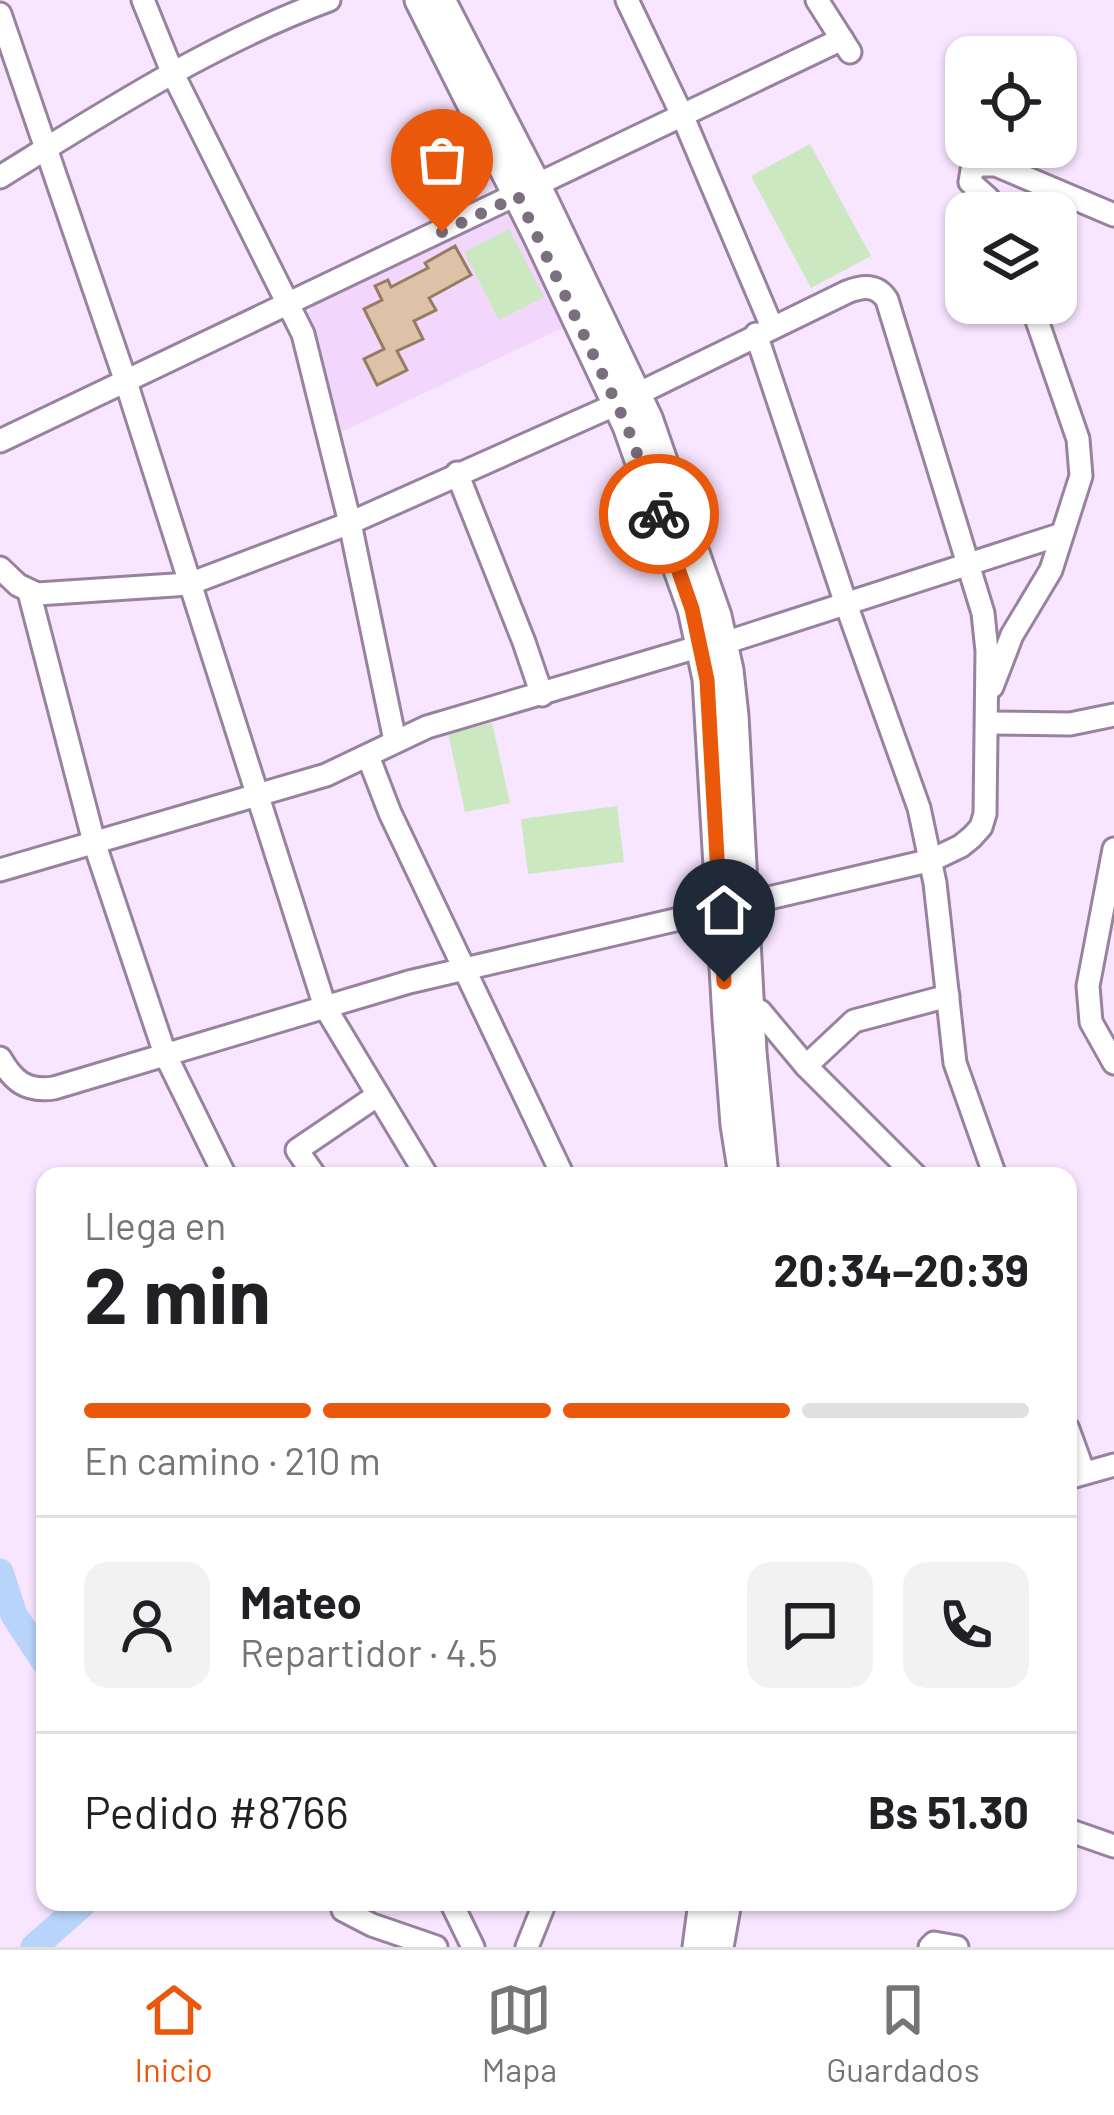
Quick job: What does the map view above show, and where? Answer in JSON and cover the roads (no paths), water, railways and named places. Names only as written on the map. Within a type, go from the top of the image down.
[{"type":"main road","points":[[419,0],[527,191]]},
{"type":"main road","points":[[441,0],[627,399],[661,520],[692,609],[712,644],[710,716],[749,1007],[763,1167]]},
{"type":"main road","points":[[732,907],[735,1125],[742,1167]]},
{"type":"main road","points":[[697,1947],[702,1911]]},
{"type":"main road","points":[[719,1947],[725,1911]]},
{"type":"street","points":[[143,0],[173,74],[290,304],[310,355],[395,741]]},
{"type":"street","points":[[0,178],[296,6],[329,0]]},
{"type":"street","points":[[627,0],[683,117],[764,330],[846,604],[915,794],[932,860],[955,1063],[992,1167]]},
{"type":"street","points":[[0,441],[683,117],[846,45],[817,0]]},
{"type":"street","points":[[0,14],[126,382],[325,1007],[422,1167]]},
{"type":"street","points":[[981,192],[970,182],[972,170],[980,165],[996,165],[1060,192]]},
{"type":"street","points":[[1077,199],[1114,215]]},
{"type":"street","points":[[0,1058],[12,1078],[40,1090],[465,968],[932,860],[961,846],[981,827],[988,793],[988,651],[983,613],[887,300],[871,287],[856,289],[764,330],[627,399],[350,523],[189,584],[57,595],[28,592]]},
{"type":"street","points":[[988,698],[1012,635],[1051,570],[1082,476],[1078,440],[1038,324]]},
{"type":"street","points":[[457,473],[542,695]]},
{"type":"street","points":[[0,870],[326,776],[428,727],[846,604],[1062,534]]},
{"type":"street","points":[[0,568],[28,592],[94,842],[165,1054],[221,1167]]},
{"type":"street","points":[[988,723],[1070,724],[1114,715]]},
{"type":"street","points":[[368,756],[390,813],[559,1167]]},
{"type":"street","points":[[1114,849],[1104,948],[1088,986],[1090,1022],[1114,1063]]},
{"type":"street","points":[[806,1066],[854,1021],[948,996]]},
{"type":"street","points":[[749,1007],[760,1011],[806,1066],[907,1167]]},
{"type":"street","points":[[309,1167],[297,1150],[378,1095]]},
{"type":"street","points":[[1077,1476],[1114,1465]]},
{"type":"street","points":[[1077,1833],[1114,1846]]},
{"type":"street","points":[[345,1911],[436,1947]]},
{"type":"street","points":[[455,1911],[472,1947]]},
{"type":"street","points":[[527,1947],[541,1911]]},
{"type":"street","points":[[930,1947],[934,1943],[957,1947]]},
{"type":"waterway","points":[[0,1572],[14,1615],[36,1648]]},
{"type":"waterway","points":[[34,1947],[75,1911]]}]
